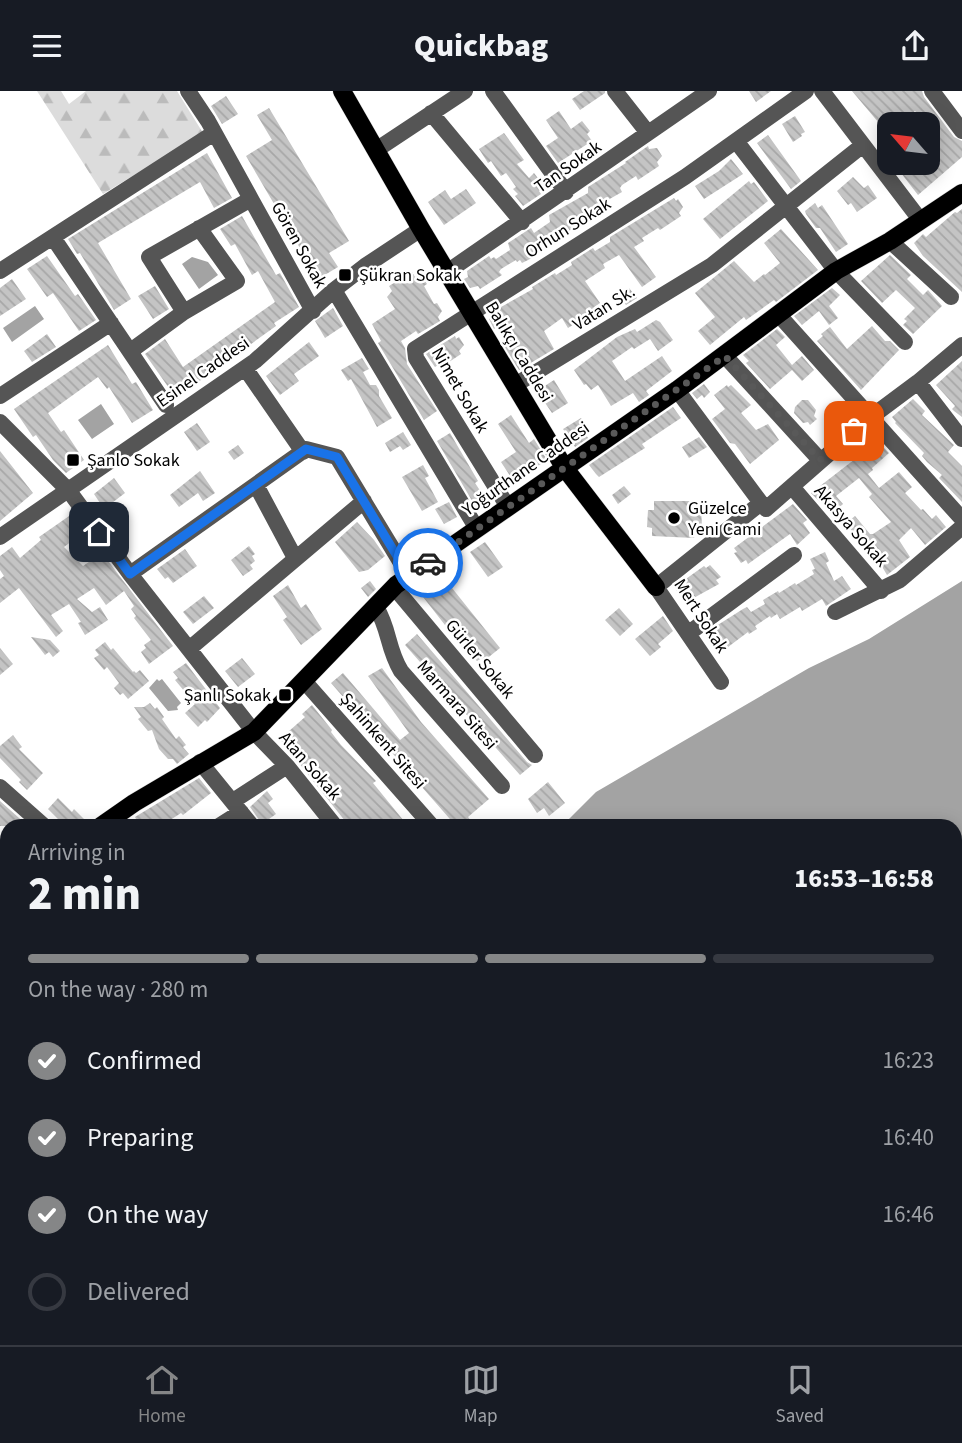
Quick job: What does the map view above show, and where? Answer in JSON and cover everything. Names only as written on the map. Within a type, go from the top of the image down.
[{"type":"main road","name":"Balıkçı Caddesi","points":[[342,91],[421,229],[564,467],[656,587]]},
{"type":"main road","name":"Yoğurthane Caddesi","points":[[111,819],[200,762],[254,732],[400,582],[725,356],[835,271],[890,241],[962,193]]},
{"type":"street","name":"Gören Sokak","points":[[188,91],[313,311]]},
{"type":"street","points":[[376,150],[465,91]]},
{"type":"street","points":[[493,91],[566,192]]},
{"type":"street","points":[[615,91],[648,133]]},
{"type":"street","name":"Tan Sokak","points":[[447,272],[709,91]]},
{"type":"street","name":"Orhun Sokak","points":[[471,312],[685,177],[806,91]]},
{"type":"street","points":[[822,91],[921,221]]},
{"type":"street","points":[[932,91],[962,131]]},
{"type":"street","points":[[431,113],[522,222]]},
{"type":"street","points":[[0,271],[214,133]]},
{"type":"street","points":[[736,141],[835,271],[905,342]]},
{"type":"street","name":"Vatan Sk.","points":[[515,385],[712,265],[863,145]]},
{"type":"street","points":[[184,312],[149,257],[251,199]]},
{"type":"street","points":[[136,347],[184,312],[236,281],[199,227]]},
{"type":"street","name":"Esinel Caddesi","points":[[0,537],[245,368],[365,266],[421,229]]},
{"type":"street","points":[[890,241],[951,297]]},
{"type":"street","points":[[56,242],[166,405]]},
{"type":"street","points":[[334,291],[477,529]]},
{"type":"street","name":"Nimet Sokak","points":[[471,312],[415,349],[416,358],[508,507]]},
{"type":"street","points":[[778,314],[962,519]]},
{"type":"street","points":[[0,396],[111,323]]},
{"type":"street","name":"Mert Sokak","points":[[721,682],[656,587],[761,503],[766,509],[793,488],[820,460],[962,345]]},
{"type":"street","points":[[725,356],[820,460]]},
{"type":"street","points":[[130,574],[303,452],[245,368]]},
{"type":"street","points":[[918,383],[962,439]]},
{"type":"street","points":[[677,390],[761,503]]},
{"type":"street","name":"Atan Sokak","points":[[0,422],[69,491],[130,574],[254,732],[287,766],[329,819]]},
{"type":"street","name":"Gürler Sokak","points":[[303,452],[306,449],[337,457],[364,501],[400,582],[535,755]]},
{"type":"street","points":[[256,485],[295,558]]},
{"type":"street","name":"Akasya Sokak","points":[[793,488],[881,590]]},
{"type":"street","points":[[189,649],[364,501]]},
{"type":"street","points":[[835,612],[881,590],[925,561],[962,527]]},
{"type":"street","points":[[689,633],[794,555]]},
{"type":"street","name":"Marmara Sitesi","points":[[376,607],[386,623],[391,655],[401,671],[502,786]]},
{"type":"street","name":"Şahinkent Sitesi","points":[[305,681],[426,819]]},
{"type":"street","points":[[200,762],[247,819]]},
{"type":"street","points":[[225,819],[237,806],[287,766]]},
{"type":"street","points":[[0,787],[36,819]]},
{"type":"green space","points":[[37,91],[61,91],[69,104],[86,91],[177,91],[203,133],[103,194]]},
{"type":"shaded area","points":[[192,257],[208,262],[218,275],[199,289],[182,264]]},
{"type":"shaded area","points":[[35,306],[44,319],[12,342],[3,328]]},
{"type":"shaded area","points":[[101,404],[114,424],[92,439],[78,420]]},
{"type":"shaded area","points":[[962,581],[962,819],[569,819],[596,792],[809,668],[869,639]]},
{"type":"shaded area","points":[[157,679],[162,679],[181,703],[177,707],[178,710],[168,711],[149,688]]},
{"type":"building","points":[[584,91],[605,93],[580,110],[572,99]]},
{"type":"building","points":[[749,91],[771,91],[756,102]]},
{"type":"building","points":[[852,91],[922,91],[935,112],[877,112],[877,121]]},
{"type":"building","points":[[226,96],[238,114],[222,124],[211,106]]},
{"type":"building","points":[[269,108],[349,241],[329,253],[338,267],[318,279],[246,156],[272,140],[257,115]]},
{"type":"building","points":[[559,111],[571,129],[582,121],[590,131],[587,134],[592,141],[558,163],[546,146],[558,138],[546,120]]},
{"type":"building","points":[[795,116],[805,132],[793,142],[782,124]]},
{"type":"building","points":[[940,118],[954,137],[962,141],[962,157],[918,195],[903,175],[940,175]]},
{"type":"building","points":[[504,133],[524,160],[517,164],[529,178],[534,173],[544,186],[539,191],[541,194],[523,206],[515,196],[518,194],[513,189],[516,187],[506,173],[501,176],[479,149]]},
{"type":"building","points":[[768,135],[801,181],[791,189],[757,143]]},
{"type":"building","points":[[648,146],[649,149],[657,148],[662,156],[657,162],[659,166],[638,180],[636,176],[622,185],[622,192],[583,214],[584,221],[563,235],[561,232],[544,243],[544,249],[530,259],[522,263],[516,260],[501,269],[499,272],[502,275],[480,289],[478,286],[470,288],[464,279],[468,277],[467,271],[489,256],[496,259],[510,250],[508,243],[531,228],[534,233],[550,222],[549,215],[588,193],[588,187]]},
{"type":"building","points":[[207,153],[232,198],[214,208],[200,182],[98,243],[131,299],[114,310],[80,253],[77,254],[68,239]]},
{"type":"building","points":[[731,159],[743,174],[704,199],[695,186],[719,171]]},
{"type":"building","points":[[853,177],[864,188],[868,185],[877,198],[857,212],[837,191]]},
{"type":"building","points":[[749,181],[751,184],[754,182],[768,201],[720,239],[703,219]]},
{"type":"building","points":[[466,189],[476,203],[444,225],[428,202],[445,190],[451,199]]},
{"type":"building","points":[[674,198],[676,201],[678,199],[683,207],[679,213],[681,216],[642,238],[644,241],[634,247],[656,277],[642,287],[619,255],[603,264],[605,268],[585,281],[600,303],[593,308],[595,311],[568,328],[562,318],[544,331],[554,349],[519,370],[503,344],[506,341],[498,326],[494,329],[489,319],[492,312],[572,265],[571,262],[593,248],[595,251],[610,242],[610,237]]},
{"type":"building","points":[[815,203],[818,208],[822,205],[848,244],[836,252],[820,228],[816,228],[806,214],[805,211]]},
{"type":"building","points":[[962,209],[962,292],[923,256],[914,243],[923,234],[926,237]]},
{"type":"building","points":[[242,216],[276,275],[280,273],[299,307],[176,398],[145,354],[165,339],[183,367],[275,302],[258,271],[252,275],[235,244],[231,246],[220,229]]},
{"type":"building","points":[[781,229],[818,270],[776,302],[774,300],[746,320],[744,317],[710,345],[698,331],[715,317],[695,293],[734,261],[754,282],[765,275],[780,263],[764,243]]},
{"type":"building","points":[[890,255],[911,275],[907,279],[923,295],[928,290],[942,306],[913,334],[903,325],[907,321],[904,319],[915,308],[896,290],[882,303],[861,281]]},
{"type":"building","points":[[47,256],[96,320],[79,331],[53,293],[47,297],[27,269]]},
{"type":"building","points":[[412,272],[415,277],[422,276],[427,284],[424,286],[434,304],[437,303],[442,311],[438,317],[440,321],[401,341],[405,348],[407,364],[437,411],[424,420],[378,343],[381,341],[372,324],[395,309],[387,297],[392,291],[389,286]]},
{"type":"building","points":[[12,279],[26,299],[0,316],[0,288]]},
{"type":"building","points":[[155,286],[169,309],[153,319],[138,296]]},
{"type":"building","points":[[629,288],[637,298],[626,305],[619,296]]},
{"type":"building","points":[[832,288],[840,295],[829,306],[838,318],[829,325],[819,311],[802,325],[794,316]]},
{"type":"building","points":[[333,308],[343,326],[325,338],[315,321]]},
{"type":"building","points":[[656,320],[673,340],[658,351],[650,339],[612,361],[625,381],[662,356],[672,371],[646,391],[649,395],[639,402],[633,393],[611,406],[598,385],[591,390],[574,370],[617,337],[635,329],[637,332]]},
{"type":"building","points":[[872,326],[885,341],[890,341],[899,350],[861,390],[817,341],[830,327],[847,349]]},
{"type":"building","points":[[777,329],[785,337],[776,345],[792,365],[802,356],[814,370],[802,381],[792,370],[770,389],[746,363],[749,361],[743,355]]},
{"type":"building","points":[[47,334],[56,347],[32,362],[24,351]]},
{"type":"building","points":[[455,336],[456,339],[459,337],[464,345],[459,351],[461,354],[440,368],[438,365],[435,367],[426,354]]},
{"type":"building","points":[[309,342],[319,356],[294,374],[299,381],[280,395],[266,376]]},
{"type":"building","points":[[108,345],[132,384],[136,382],[153,410],[132,423],[109,387],[107,389],[98,377],[48,413],[61,432],[64,430],[84,460],[66,473],[53,460],[36,435],[33,437],[14,409]]},
{"type":"building","points":[[362,358],[369,369],[363,372],[370,385],[376,385],[392,418],[377,427],[351,379],[348,381],[341,370]]},
{"type":"building","points":[[962,361],[962,417],[952,409],[955,406],[936,385]]},
{"type":"building","points":[[554,380],[568,403],[552,413],[537,391]]},
{"type":"building","points":[[704,384],[710,392],[704,398],[702,395],[697,399],[692,393]]},
{"type":"building","points":[[731,385],[751,405],[741,413],[756,430],[768,424],[779,440],[750,464],[712,419],[725,409],[714,395]]},
{"type":"building","points":[[913,399],[925,411],[922,415],[954,445],[948,452],[962,466],[962,502],[939,478],[942,475],[927,462],[922,456],[924,453],[892,417]]},
{"type":"building","points":[[802,400],[808,400],[816,410],[814,416],[817,419],[810,425],[808,422],[803,423],[794,413],[795,407]]},
{"type":"building","points":[[673,407],[681,418],[642,444],[645,448],[599,477],[589,465]]},
{"type":"building","points":[[511,415],[529,443],[534,439],[547,460],[514,482],[501,462],[516,452],[498,424]]},
{"type":"building","points":[[581,418],[586,426],[582,429],[588,438],[575,447],[563,429]]},
{"type":"building","points":[[197,423],[210,442],[197,451],[184,432]]},
{"type":"building","points":[[403,432],[411,445],[403,450],[400,446],[390,452],[385,443]]},
{"type":"building","points":[[450,433],[478,481],[475,483],[489,504],[478,511],[437,441]]},
{"type":"building","points":[[873,436],[889,453],[868,474],[879,488],[899,472],[912,487],[905,493],[921,510],[932,519],[936,515],[946,527],[925,545],[911,528],[899,540],[910,557],[887,575],[874,553],[870,556],[845,524],[855,516],[870,534],[873,534],[891,522],[869,497],[872,494],[859,478],[836,496],[843,504],[834,512],[822,499],[820,502],[811,493],[868,449],[863,444]]},
{"type":"building","points":[[699,437],[707,447],[689,458],[682,447]]},
{"type":"building","points":[[238,445],[244,453],[234,460],[228,452]]},
{"type":"building","points":[[0,451],[33,493],[0,521]]},
{"type":"building","points":[[423,465],[429,476],[425,478],[438,502],[422,511],[402,477]]},
{"type":"building","points":[[200,471],[215,493],[203,501],[198,493],[179,507],[170,495]]},
{"type":"building","points":[[114,478],[125,493],[104,509],[94,494]]},
{"type":"building","points":[[624,486],[631,494],[618,504],[612,495]]},
{"type":"building","name":"Güzelce Yeni Cami","points":[[654,501],[690,501],[701,507],[702,527],[698,527],[694,538],[652,536],[652,528],[647,527],[648,510],[654,510]]},
{"type":"building","points":[[449,502],[457,517],[444,524],[435,509]]},
{"type":"building","points":[[793,504],[807,520],[803,523],[810,533],[797,545],[790,534],[748,564],[746,560],[741,563],[734,553],[737,552],[734,548]]},
{"type":"building","points":[[72,514],[85,531],[64,547],[83,566],[102,553],[173,646],[149,664],[141,652],[146,648],[144,645],[151,640],[134,618],[136,616],[131,609],[134,606],[124,591],[106,605],[94,588],[77,599],[92,612],[100,607],[108,620],[85,635],[78,623],[81,622],[69,604],[51,615],[63,631],[56,637],[19,588],[0,603],[0,579],[4,576],[0,570],[0,556],[12,547],[20,558],[41,540],[39,537]]},
{"type":"building","points":[[357,522],[385,556],[368,570],[359,572],[335,542]]},
{"type":"building","points":[[485,542],[503,567],[488,577],[470,552]]},
{"type":"building","points":[[249,546],[255,554],[252,556],[255,561],[250,565],[253,569],[243,576],[231,560]]},
{"type":"building","points":[[185,549],[197,566],[173,583],[168,577],[165,579],[157,569]]},
{"type":"building","points":[[825,552],[829,561],[826,563],[834,581],[842,576],[851,589],[826,606],[822,599],[802,611],[800,607],[780,619],[777,614],[771,618],[770,616],[755,626],[757,629],[749,634],[748,632],[728,647],[725,642],[719,645],[713,628],[747,607],[751,612],[765,604],[763,600],[814,574],[812,570],[815,569],[810,559]]},
{"type":"building","points":[[710,565],[721,577],[716,580],[719,584],[690,600],[688,597],[683,600],[676,586],[704,566],[706,568]]},
{"type":"building","points":[[440,573],[500,648],[485,660],[482,658],[473,661],[420,593]]},
{"type":"building","points":[[370,581],[376,589],[368,597],[361,588]]},
{"type":"building","points":[[288,585],[301,608],[306,604],[322,629],[301,645],[283,620],[287,617],[273,596]]},
{"type":"building","points":[[204,596],[214,608],[193,624],[183,612]]},
{"type":"building","points":[[619,608],[633,624],[620,636],[605,620]]},
{"type":"building","points":[[663,616],[673,631],[658,644],[661,647],[650,656],[635,639]]},
{"type":"building","points":[[417,634],[532,765],[520,775],[405,645]]},
{"type":"building","points":[[31,637],[50,640],[60,651],[53,657],[49,652],[45,655]]},
{"type":"building","points":[[105,642],[133,672],[140,670],[149,681],[128,699],[114,688],[119,683],[107,667],[104,670],[94,658],[99,655],[95,650]]},
{"type":"building","points":[[0,648],[13,664],[0,675]]},
{"type":"building","points":[[242,658],[255,674],[238,687],[225,671]]},
{"type":"building","points":[[186,663],[220,708],[198,727],[185,713],[195,704],[175,680],[178,678],[173,672]]},
{"type":"building","points":[[382,668],[421,722],[489,799],[468,817],[470,819],[450,819],[331,683],[343,673],[400,740],[409,733],[368,676]]},
{"type":"building","points":[[150,703],[155,709],[157,707],[176,739],[179,736],[186,745],[183,747],[189,754],[177,764],[159,749],[152,730],[148,731],[138,719],[141,717],[134,707],[144,707]]},
{"type":"building","points":[[312,705],[341,745],[376,781],[373,783],[402,819],[343,819],[280,739],[305,717],[302,714]]},
{"type":"building","points":[[13,735],[22,747],[19,749],[43,773],[27,790],[0,758],[0,746]]},
{"type":"building","points":[[199,778],[211,793],[183,815],[181,813],[172,819],[135,817]]},
{"type":"building","points":[[548,782],[565,803],[549,816],[544,808],[537,813],[528,799]]},
{"type":"building","points":[[267,791],[273,799],[268,803],[276,814],[269,819],[258,819],[250,807]]},
{"type":"building","points":[[58,798],[84,819],[58,819],[48,809]]},
{"type":"building","points":[[0,801],[20,819],[0,819]]},
{"type":"way so far","points":[[428,563],[725,356],[820,460],[854,431]]},
{"type":"place","name":"Şükran Sokak","points":[[345,275]]},
{"type":"place","name":"Şanlo Sokak","points":[[73,460]]},
{"type":"place","name":"Güzelce Yeni Cami","points":[[674,518]]},
{"type":"place","name":"Şanlı Sokak","points":[[285,695]]},
{"type":"route","points":[[99,532],[130,574],[306,449],[337,457],[409,576],[428,563]]}]
